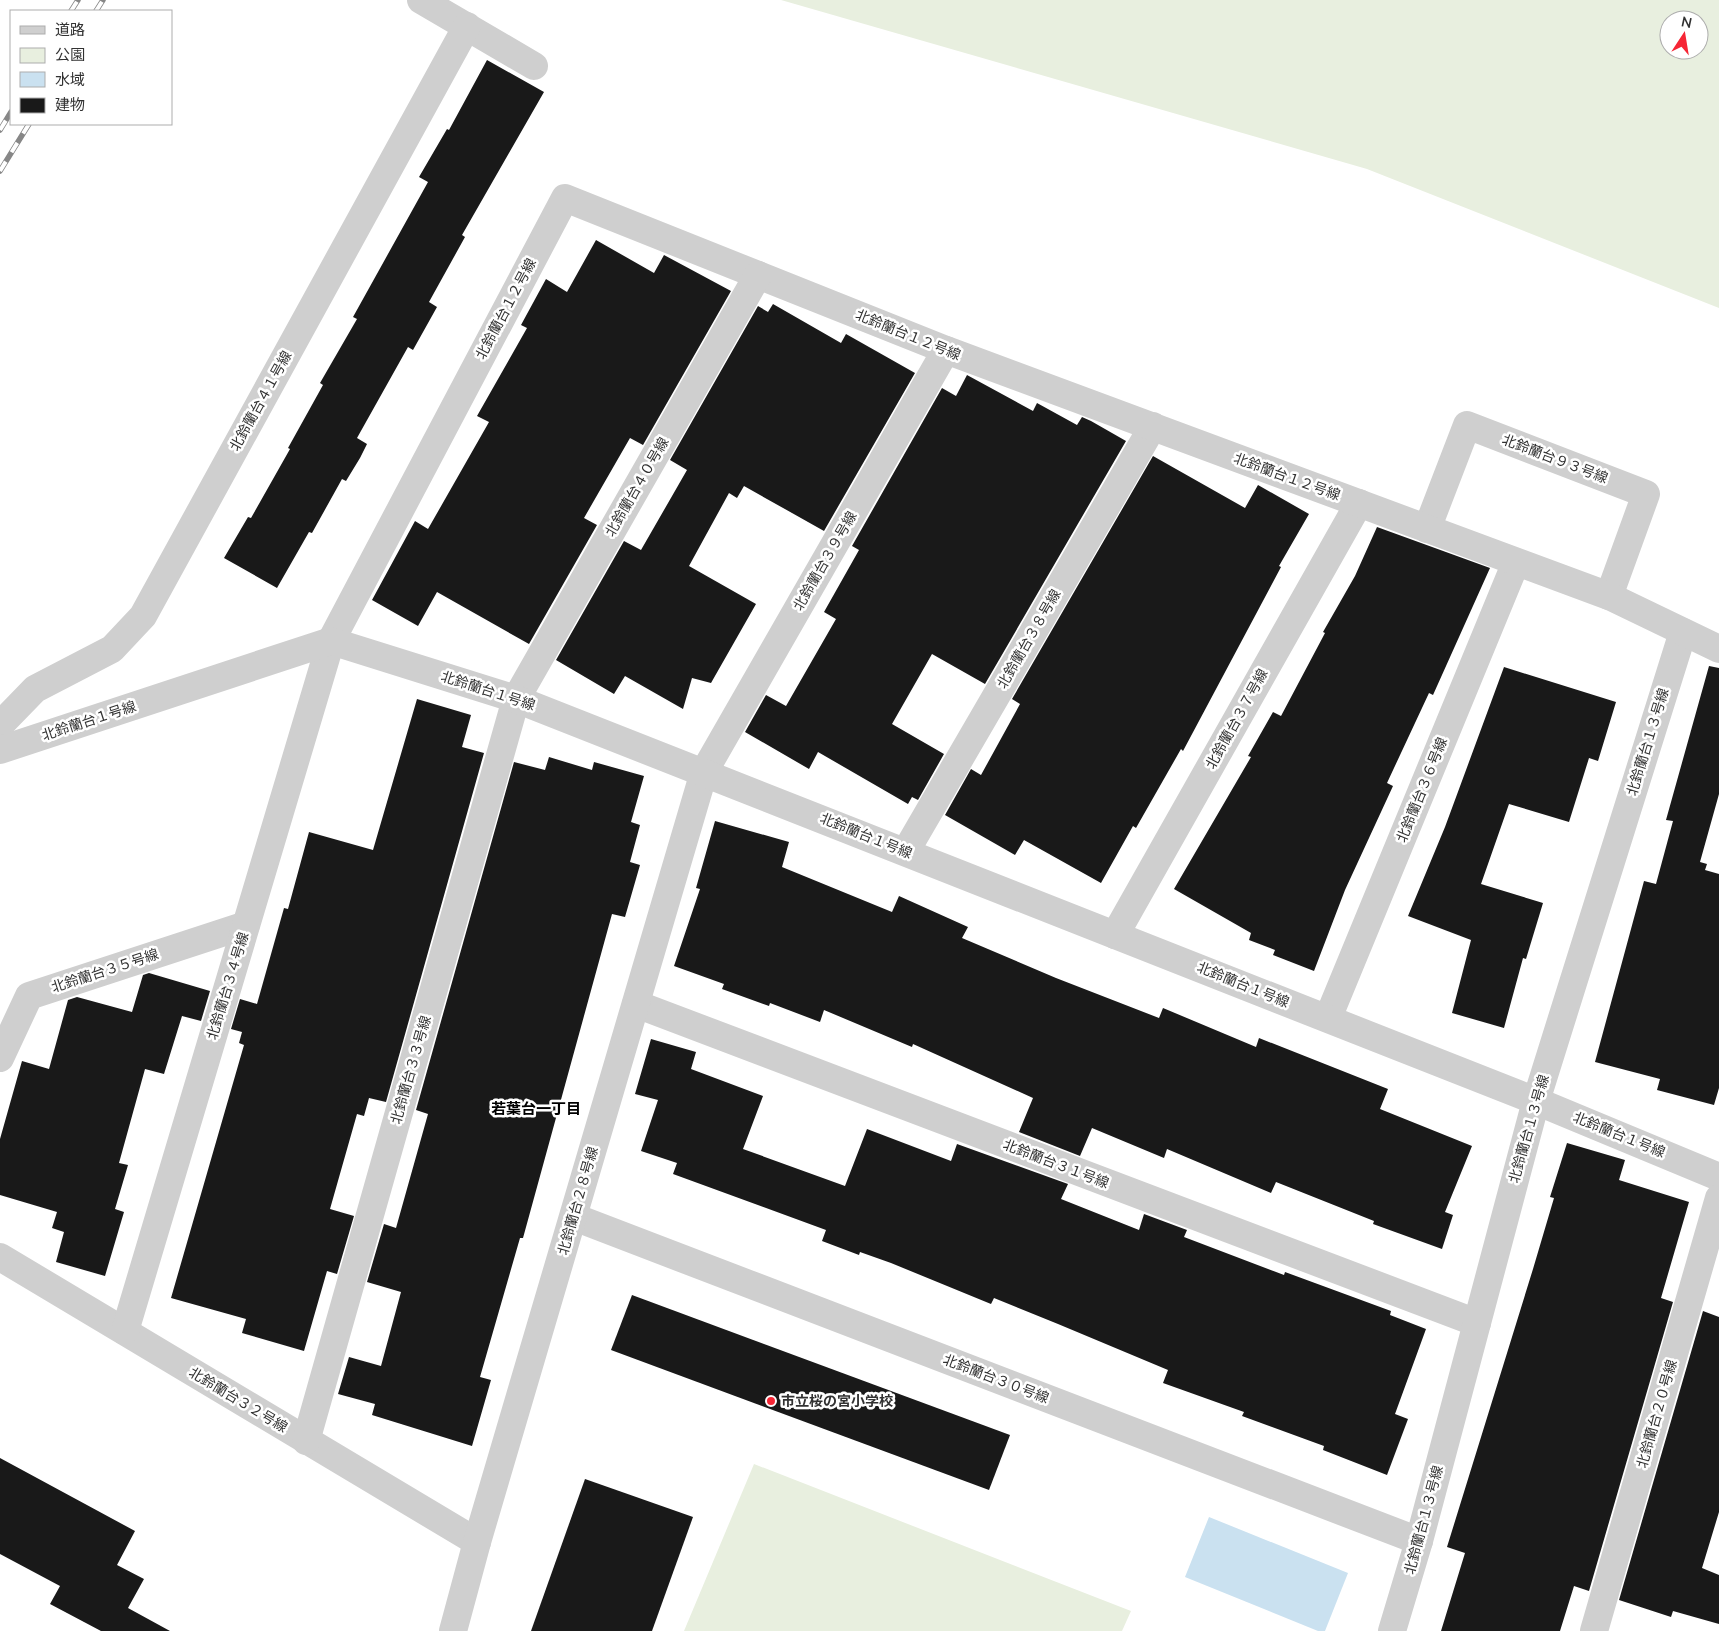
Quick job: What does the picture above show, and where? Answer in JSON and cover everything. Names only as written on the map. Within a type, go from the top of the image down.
[{"type":"street","points":[[421,0],[534,66]]},
{"type":"street","name":"北鈴蘭台４１号線","points":[[0,725],[35,689],[112,650],[143,616],[467,26]]},
{"type":"street","name":"北鈴蘭台１２号線","points":[[331,641],[565,198],[946,350],[1609,596],[1719,648]]},
{"type":"street","name":"北鈴蘭台４０号線","points":[[516,699],[758,275]]},
{"type":"street","name":"北鈴蘭台３９号線","points":[[704,772],[946,350]]},
{"type":"street","name":"北鈴蘭台９３号線","points":[[1427,529],[1467,425],[1646,494],[1609,596]]},
{"type":"street","name":"北鈴蘭台３８号線","points":[[906,851],[1153,426]]},
{"type":"street","name":"北鈴蘭台３７号線","points":[[1115,935],[1359,503]]},
{"type":"street","name":"北鈴蘭台３６号線","points":[[1328,1018],[1516,562]]},
{"type":"street","name":"北鈴蘭台１３号線","points":[[1392,1631],[1419,1541],[1536,1101],[1683,632]]},
{"type":"street","name":"北鈴蘭台１号線","points":[[0,750],[331,641],[516,699],[1328,1018],[1719,1176]]},
{"type":"street","name":"北鈴蘭台３４号線","points":[[125,1332],[331,641]]},
{"type":"street","name":"北鈴蘭台３３号線","points":[[306,1441],[516,699]]},
{"type":"street","name":"北鈴蘭台２８号線","points":[[453,1631],[477,1542],[704,772]]},
{"type":"street","name":"北鈴蘭台３５号線","points":[[0,1058],[28,996],[246,925]]},
{"type":"street","name":"北鈴蘭台３１号線","points":[[636,1004],[1476,1323]]},
{"type":"street","name":"北鈴蘭台２０号線","points":[[1594,1631],[1719,1198]]},
{"type":"street","name":"北鈴蘭台３０号線","points":[[574,1217],[1419,1541]]},
{"type":"street","name":"北鈴蘭台３２号線","points":[[0,1257],[477,1542]]},
{"type":"green space","points":[[781,0],[1719,0],[1719,308],[1367,169]]},
{"type":"green space","points":[[754,1464],[1131,1611],[1122,1631],[684,1631]]},
{"type":"water","points":[[1209,1517],[1348,1573],[1325,1631],[1318,1631],[1185,1577]]},
{"type":"building","points":[[487,60],[544,92],[462,235],[465,237],[429,302],[437,307],[413,350],[408,347],[357,438],[367,444],[360,458],[346,481],[342,479],[312,533],[309,532],[277,588],[224,558],[248,517],[251,518],[290,449],[288,448],[323,385],[320,383],[357,319],[353,317],[428,182],[419,177],[447,129],[449,130]]},
{"type":"building","points":[[596,240],[654,273],[664,255],[731,291],[643,445],[630,438],[584,518],[597,525],[529,644],[437,592],[418,626],[372,600],[415,521],[428,529],[489,422],[477,416],[527,328],[521,325],[546,279],[567,292]]},
{"type":"building","points":[[773,304],[841,343],[846,334],[915,373],[824,531],[744,486],[737,498],[729,493],[689,566],[756,604],[711,683],[692,678],[683,709],[625,676],[614,694],[556,660],[624,541],[641,550],[687,470],[670,460],[758,306],[768,312]]},
{"type":"building","points":[[967,375],[1033,411],[1037,403],[1077,425],[1082,417],[1126,441],[985,684],[932,654],[892,724],[944,754],[918,800],[912,797],[908,804],[818,752],[809,769],[745,732],[766,695],[786,706],[836,619],[824,612],[859,550],[852,546],[942,388],[956,396]]},
{"type":"building","points":[[1153,456],[1245,508],[1258,485],[1309,514],[1279,566],[1281,567],[1183,751],[1181,749],[1136,828],[1133,826],[1101,883],[1024,840],[1015,855],[945,815],[971,769],[981,775],[1020,704],[1012,699]]},
{"type":"building","points":[[1377,527],[1490,568],[1433,695],[1429,693],[1387,783],[1393,786],[1345,890],[1314,971],[1273,955],[1275,950],[1249,940],[1251,933],[1174,889],[1251,757],[1248,756],[1273,712],[1281,716],[1325,633],[1323,632],[1355,576]]},
{"type":"building","points":[[1709,666],[1719,668],[1719,794],[1700,862],[1707,864],[1705,870],[1719,874],[1719,1088],[1714,1105],[1657,1090],[1660,1079],[1595,1062],[1644,881],[1656,884],[1673,821],[1666,820]]},
{"type":"building","points":[[1504,667],[1616,702],[1598,761],[1589,758],[1569,822],[1509,804],[1481,884],[1543,903],[1526,959],[1523,958],[1504,1028],[1452,1013],[1471,940],[1408,916],[1445,827]]},
{"type":"building","points":[[417,699],[471,715],[462,747],[484,753],[386,1102],[369,1098],[364,1116],[357,1114],[330,1209],[354,1216],[337,1274],[327,1271],[304,1351],[242,1333],[246,1319],[171,1298],[244,1045],[239,1043],[242,1032],[231,1029],[240,999],[257,1004],[284,908],[288,909],[309,832],[373,850]]},
{"type":"building","points":[[549,757],[592,770],[594,762],[644,776],[631,822],[640,825],[630,862],[640,865],[625,917],[612,914],[523,1238],[520,1238],[480,1377],[491,1380],[472,1446],[372,1415],[375,1404],[338,1394],[349,1357],[381,1366],[401,1292],[367,1282],[384,1224],[396,1228],[428,1114],[416,1110],[514,762],[545,770]]},
{"type":"building","points":[[715,821],[789,842],[782,867],[892,912],[899,896],[968,927],[962,938],[1056,978],[1159,1018],[1163,1008],[1256,1047],[1259,1038],[1388,1089],[1380,1109],[1472,1146],[1445,1212],[1453,1215],[1442,1249],[1373,1224],[1374,1221],[1276,1182],[1271,1193],[1167,1149],[1164,1158],[1092,1128],[1080,1156],[1019,1132],[1033,1098],[913,1044],[912,1047],[824,1010],[820,1022],[770,1003],[769,1006],[722,989],[724,984],[674,966],[700,889],[696,888]]},
{"type":"building","points":[[149,973],[210,991],[201,1021],[182,1016],[164,1074],[145,1069],[119,1163],[128,1165],[115,1209],[124,1212],[105,1276],[56,1262],[64,1232],[52,1228],[57,1212],[0,1195],[0,1139],[22,1061],[49,1069],[68,1000],[77,997],[132,1012],[143,975]]},
{"type":"building","points":[[651,1039],[696,1052],[691,1069],[763,1096],[743,1149],[845,1186],[867,1129],[951,1161],[957,1144],[1068,1184],[1061,1199],[1139,1230],[1144,1214],[1187,1230],[1184,1237],[1284,1275],[1285,1272],[1391,1311],[1390,1315],[1426,1329],[1395,1414],[1408,1419],[1387,1475],[1323,1450],[1324,1446],[1242,1416],[1244,1412],[1163,1383],[1168,1370],[994,1298],[991,1304],[891,1263],[860,1252],[859,1255],[822,1241],[826,1230],[673,1174],[677,1163],[641,1151],[658,1100],[635,1094]]},
{"type":"building","points":[[1567,1143],[1625,1160],[1619,1180],[1689,1202],[1661,1298],[1673,1302],[1589,1591],[1574,1586],[1560,1631],[1441,1631],[1465,1553],[1447,1547],[1533,1269],[1554,1198],[1550,1197]]},
{"type":"building","points":[[632,1295],[1010,1435],[989,1490],[611,1350]]},
{"type":"building","points":[[1703,1311],[1719,1317],[1719,1512],[1702,1568],[1719,1575],[1719,1624],[1673,1611],[1671,1617],[1619,1600]]},
{"type":"building","points":[[0,1458],[135,1531],[117,1565],[144,1579],[128,1608],[170,1631],[101,1631],[50,1604],[60,1586],[0,1554]]},
{"type":"building","points":[[585,1479],[693,1517],[652,1631],[531,1631]]},
{"type":"railway","points":[[72,10],[78,0]]},
{"type":"railway","points":[[97,10],[103,0]]},
{"type":"railway","points":[[0,130],[10,114]]},
{"type":"railway","points":[[0,171],[28,125]]},
{"type":"place","name":"市立桜の宮小学校","points":[[771,1401]]},
{"type":"district","name":"若葉台一丁目","points":[[536,1109]]}]
